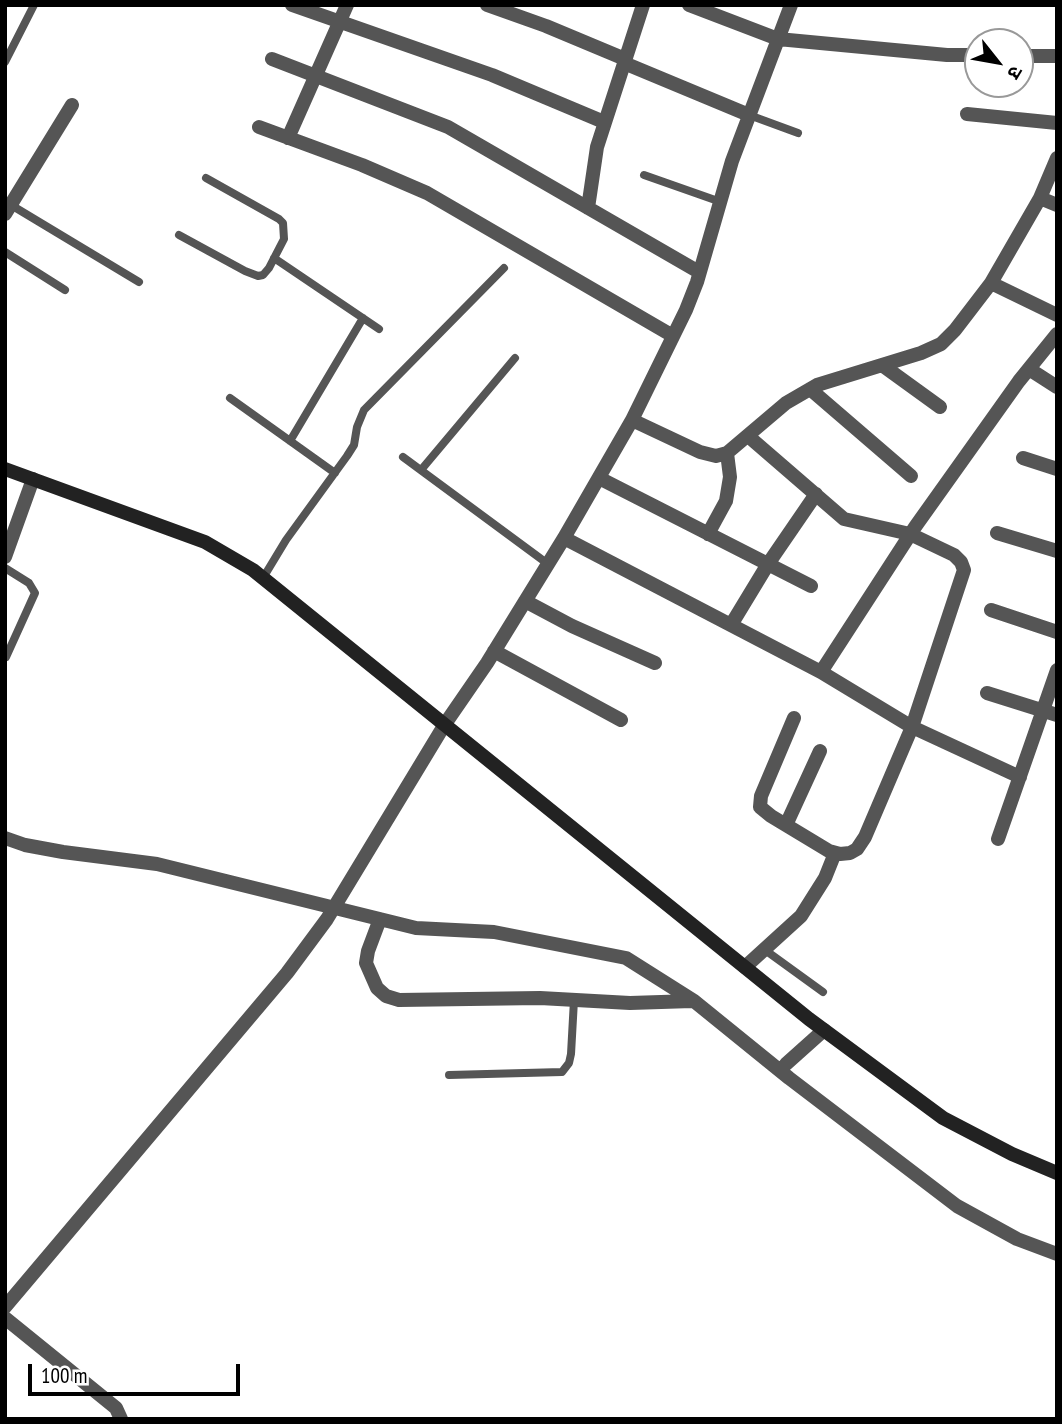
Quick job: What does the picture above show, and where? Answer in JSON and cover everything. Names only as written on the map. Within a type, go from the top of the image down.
[{"type":"main road","points":[[5,470],[205,542],[263,578],[824,1030],[943,1118],[1012,1154],[1057,1173]]},
{"type":"street","points":[[292,5],[492,75],[604,122]]},
{"type":"street","points":[[288,138],[347,5]]},
{"type":"street","points":[[487,5],[546,26],[749,115]]},
{"type":"street","points":[[589,208],[597,148],[643,5]]},
{"type":"street","points":[[689,5],[778,39],[964,55]]},
{"type":"street","points":[[5,1307],[287,973],[327,919],[445,724],[564,538],[632,420],[686,310],[718,201],[791,5]]},
{"type":"street","points":[[1034,56],[1057,56]]},
{"type":"street","points":[[272,59],[448,127],[699,272]]},
{"type":"street","points":[[8,209],[72,105]]},
{"type":"street","points":[[967,114],[1057,122]]},
{"type":"street","points":[[260,127],[427,193],[673,336]]},
{"type":"street","points":[[632,420],[700,452],[716,456],[727,453],[786,403],[810,389],[852,373],[922,353],[941,344],[991,284],[1040,198],[1057,158]]},
{"type":"street","points":[[1040,198],[1057,205]]},
{"type":"street","points":[[991,284],[1057,315]]},
{"type":"street","points":[[821,672],[910,534],[1057,334]]},
{"type":"street","points":[[882,365],[940,407]]},
{"type":"street","points":[[1029,369],[1057,387]]},
{"type":"street","points":[[810,389],[911,476]]},
{"type":"street","points":[[748,436],[844,519],[910,534],[954,555],[964,570],[912,727],[865,837],[857,849],[850,853],[835,853],[763,811],[759,802],[794,718]]},
{"type":"street","points":[[708,534],[726,501],[730,478],[727,453]]},
{"type":"street","points":[[1023,458],[1057,469]]},
{"type":"street","points":[[599,478],[811,586]]},
{"type":"street","points":[[5,557],[33,479]]},
{"type":"street","points":[[731,625],[768,564],[816,495]]},
{"type":"street","points":[[997,533],[1057,551]]},
{"type":"street","points":[[564,538],[821,672],[912,727],[1020,777]]},
{"type":"street","points":[[525,601],[655,663]]},
{"type":"street","points":[[991,610],[1057,632]]},
{"type":"street","points":[[494,651],[621,720]]},
{"type":"street","points":[[998,839],[1020,777],[1050,713],[1057,670]]},
{"type":"street","points":[[987,693],[1050,713]]},
{"type":"street","points":[[786,825],[820,751]]},
{"type":"street","points":[[5,838],[45,849],[157,864],[416,928],[447,932],[494,932],[626,958],[694,1001],[789,1078],[957,1206],[1017,1239],[1057,1254]]},
{"type":"street","points":[[746,967],[801,916],[825,878],[835,853]]},
{"type":"street","points":[[380,919],[366,963],[377,988],[386,996],[399,1000],[540,998],[630,1003],[694,1001]]},
{"type":"street","points":[[786,1064],[824,1030]]},
{"type":"street","points":[[5,1318],[116,1408],[121,1419]]},
{"type":"lane","points":[[5,62],[34,5]]},
{"type":"lane","points":[[749,115],[798,133]]},
{"type":"lane","points":[[644,175],[718,201]]},
{"type":"lane","points":[[179,235],[245,271],[258,275],[263,275],[284,239],[283,223],[206,178]]},
{"type":"lane","points":[[8,209],[139,282]]},
{"type":"lane","points":[[5,252],[65,290]]},
{"type":"lane","points":[[274,258],[379,329]]},
{"type":"lane","points":[[263,578],[286,540],[354,445],[360,416],[374,397],[504,268]]},
{"type":"lane","points":[[290,441],[363,318]]},
{"type":"lane","points":[[421,470],[515,358]]},
{"type":"lane","points":[[230,398],[335,473]]},
{"type":"lane","points":[[403,457],[548,564]]},
{"type":"lane","points":[[5,568],[29,583],[35,593],[6,657]]},
{"type":"lane","points":[[765,950],[823,992]]},
{"type":"lane","points":[[449,1075],[562,1072],[569,1063],[571,1054],[574,1000]]}]
